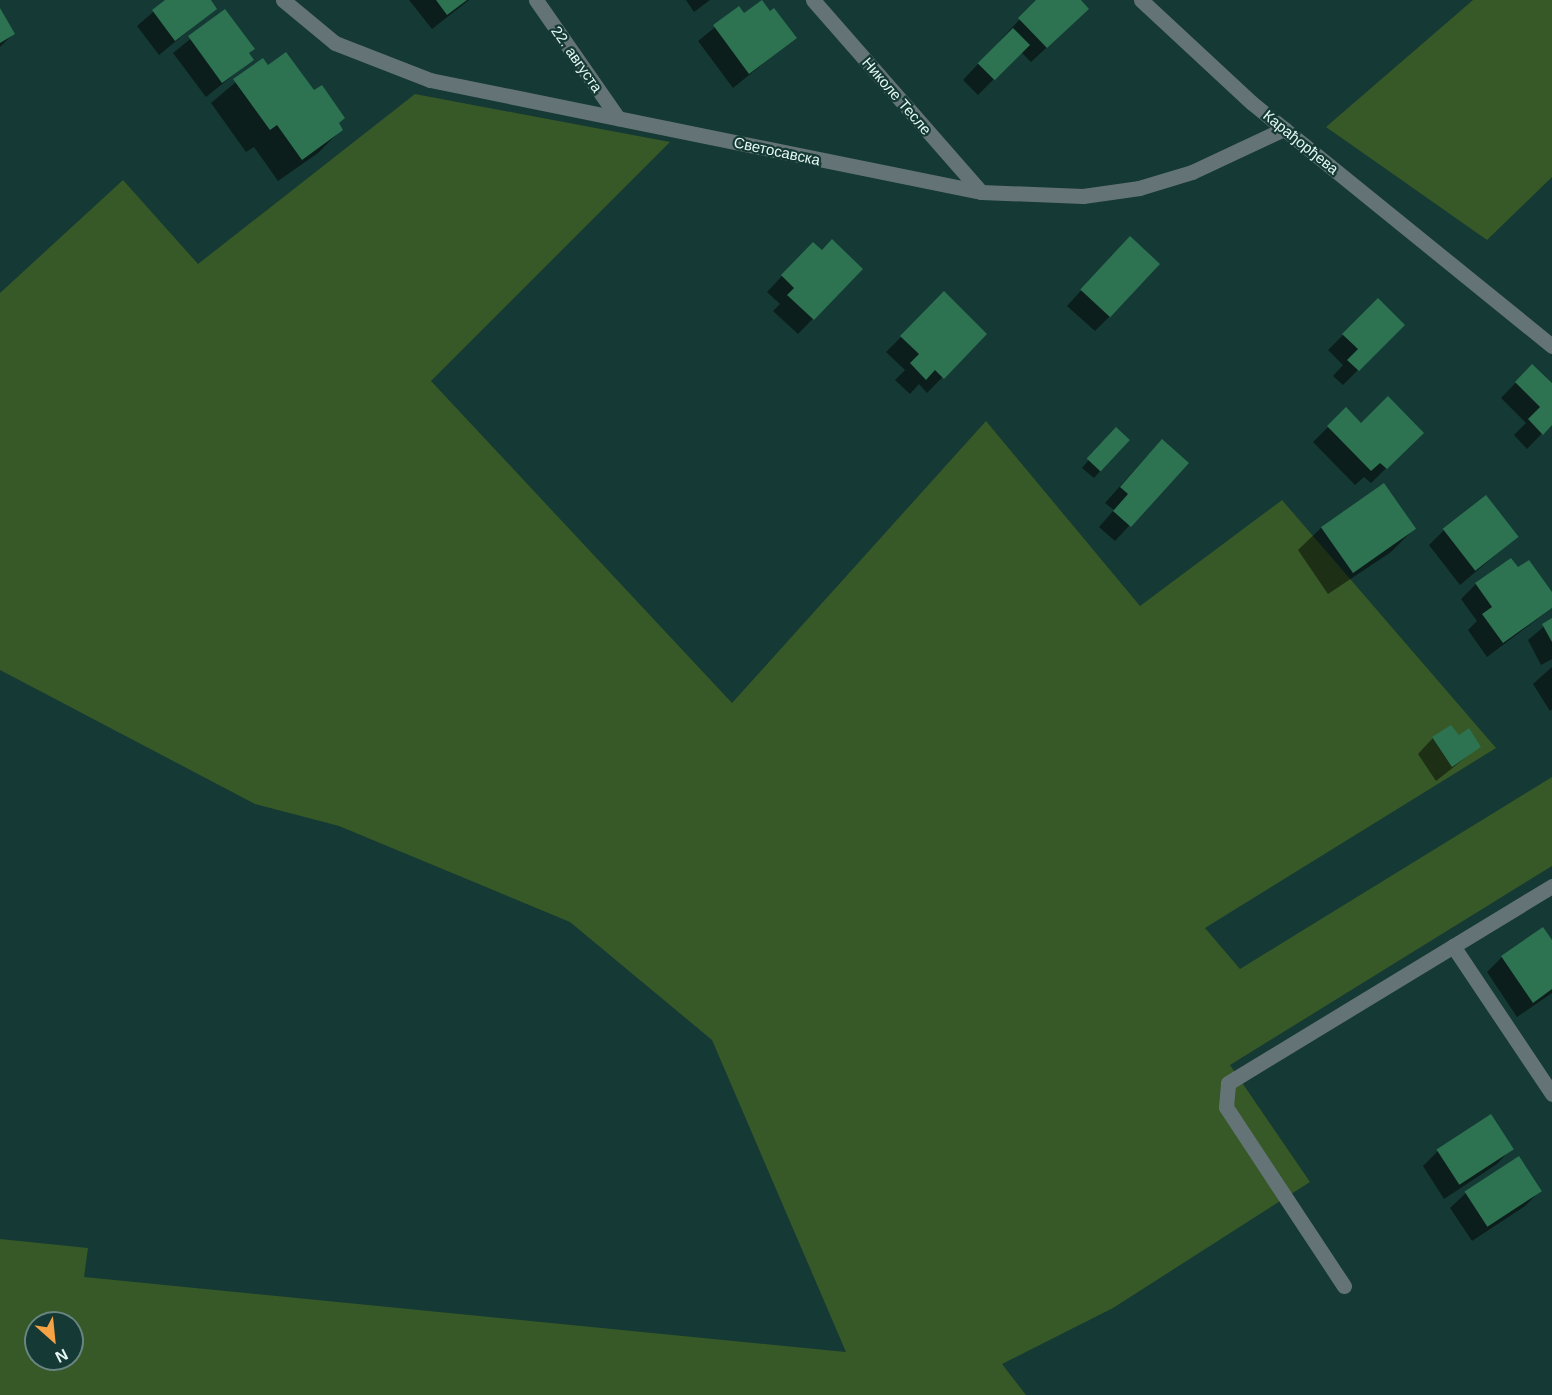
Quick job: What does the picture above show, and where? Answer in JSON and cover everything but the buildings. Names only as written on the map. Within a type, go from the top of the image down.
[{"type":"street","name":"Светосавска","points":[[283,0],[335,43],[379,63],[430,80],[522,101],[618,118],[981,192],[1083,196],[1139,188],[1192,172],[1284,129]]},
{"type":"street","name":"22. августа","points":[[536,0],[618,118]]},
{"type":"street","name":"Николе Тесле","points":[[813,0],[981,192]]},
{"type":"street","name":"Карађорђева","points":[[1141,0],[1284,129],[1552,346]]},
{"type":"street","points":[[1344,1286],[1226,1107],[1228,1083],[1552,886]]},
{"type":"street","points":[[1453,946],[1552,1094]]},
{"type":"green space","points":[[1473,0],[1552,0],[1552,177],[1487,240],[1326,127]]},
{"type":"green space","points":[[415,94],[670,142],[431,381],[732,703],[986,421],[1140,606],[1282,500],[1496,748],[1205,928],[1240,969],[1552,777],[1552,866],[1230,1065],[1310,1182],[1113,1308],[1002,1364],[1026,1395],[0,1395],[0,1239],[88,1248],[84,1277],[846,1352],[712,1040],[570,922],[339,826],[255,804],[0,670],[0,293],[123,180],[198,264]]}]
